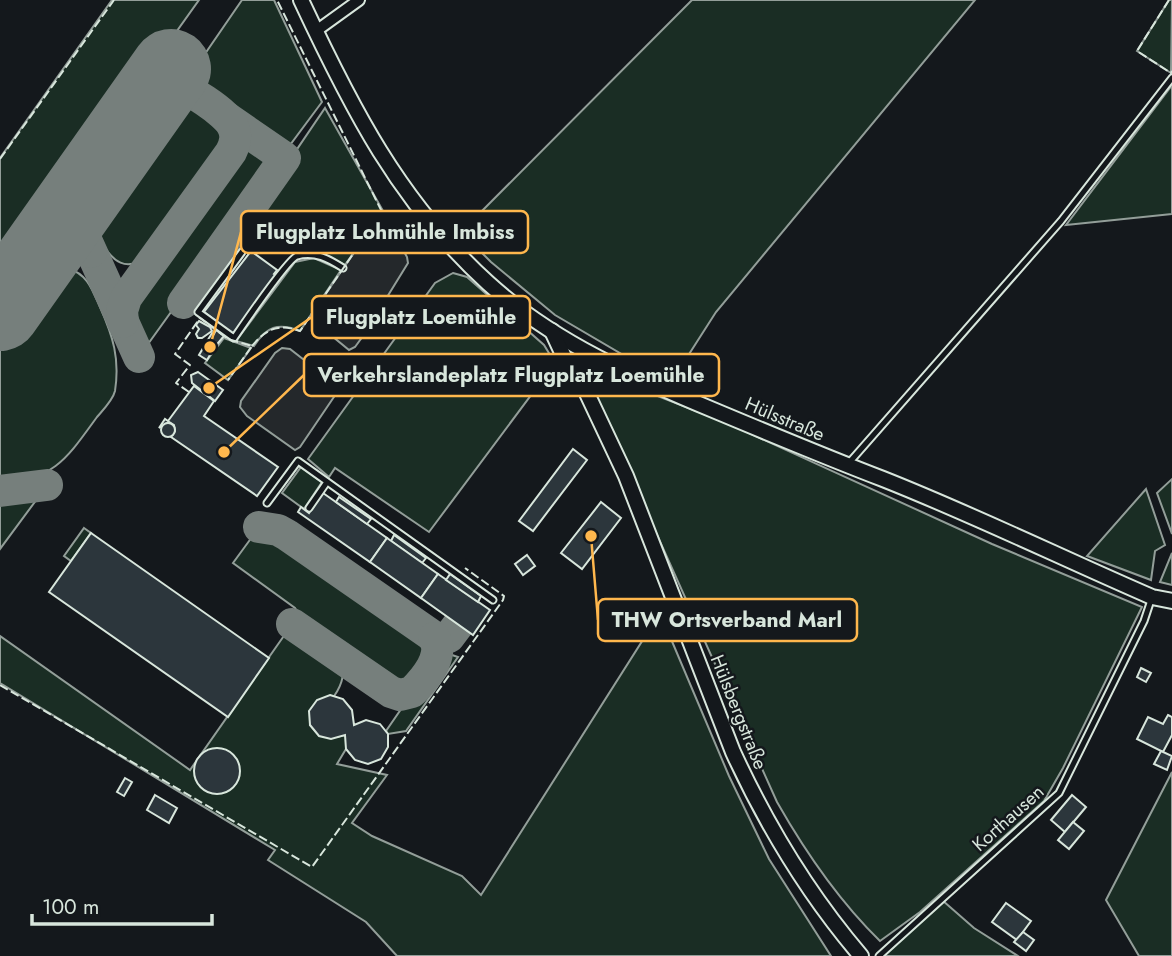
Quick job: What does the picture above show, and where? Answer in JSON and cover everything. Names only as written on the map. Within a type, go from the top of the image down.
[{"type":"street","name":"Hülsstraße","points":[[302,0],[358,116],[385,164],[415,206],[488,283],[552,331],[598,359],[639,379],[1152,597],[1172,601]]},
{"type":"street","points":[[316,31],[359,0]]},
{"type":"street","name":"Hülsbergstraße","points":[[552,331],[572,374],[584,387],[626,476],[751,792],[792,864],[861,956]]},
{"type":"street","points":[[584,387],[598,359]]},
{"type":"lane","points":[[847,466],[1061,221],[1172,78]]},
{"type":"lane","points":[[242,252],[198,312],[234,338],[292,259],[307,254],[319,255],[344,268]]},
{"type":"lane","points":[[267,503],[298,461],[493,600]]},
{"type":"lane","points":[[309,508],[327,482]]},
{"type":"lane","name":"Korthausen","points":[[879,956],[1059,793],[1144,621],[1152,597]]},
{"type":"green space","points":[[112,0],[199,0],[0,279],[0,158]]},
{"type":"green space","points":[[242,0],[274,0],[322,102],[287,149],[187,80]]},
{"type":"green space","points":[[692,0],[975,0],[716,312],[675,376],[637,363],[555,315],[491,262],[461,232]]},
{"type":"green space","points":[[1169,0],[1172,0],[1171,73],[1137,51]]},
{"type":"green space","points":[[1172,85],[1172,214],[1066,225]]},
{"type":"green space","points":[[180,102],[200,106],[216,118],[224,135],[221,155],[151,253],[134,263],[120,263],[109,253],[97,234],[93,221],[94,210],[163,112]]},
{"type":"green space","points":[[325,108],[383,211],[345,265],[319,252],[294,254],[249,220]]},
{"type":"green space","points":[[248,144],[256,146],[273,158],[276,166],[148,344],[134,313],[135,299]]},
{"type":"green space","points":[[314,258],[341,270],[300,331],[285,327],[273,328],[263,334],[254,346],[236,341],[295,262]]},
{"type":"green space","points":[[68,268],[89,283],[109,328],[116,358],[115,391],[76,445],[58,464],[34,477],[0,485],[0,341],[46,276],[56,270]]},
{"type":"green space","points":[[453,273],[467,277],[544,345],[555,363],[429,532],[335,468],[329,477],[308,459],[435,283]]},
{"type":"green space","points":[[224,338],[251,348],[228,380],[205,363]]},
{"type":"green space","points":[[609,377],[727,423],[992,544],[1142,607],[1044,801],[920,912],[880,941],[850,909],[824,875],[777,802],[596,399],[598,385]]},
{"type":"green space","points":[[301,467],[322,482],[304,509],[282,493]]},
{"type":"green space","points":[[1172,479],[1172,534],[1157,493]]},
{"type":"green space","points":[[1146,489],[1165,545],[1155,551],[1151,580],[1087,556]]},
{"type":"green space","points":[[36,493],[37,499],[0,549],[0,498]]},
{"type":"green space","points":[[84,528],[91,533],[71,561],[64,556]]},
{"type":"green space","points":[[252,537],[279,542],[424,644],[428,656],[412,681],[404,687],[394,685],[296,618],[298,613],[295,608],[233,563]]},
{"type":"green space","points":[[1172,553],[1172,585],[1160,582]]},
{"type":"green space","points":[[660,613],[729,776],[769,859],[831,956],[397,956],[366,922],[268,860],[275,850],[0,683],[0,636],[190,770],[288,630],[341,665],[343,673],[338,689],[310,725],[325,737],[346,736],[346,749],[337,764],[387,775],[352,823],[372,836],[462,876],[481,895]]},
{"type":"green space","points":[[452,655],[458,657],[406,731],[388,734],[386,731],[406,702],[414,701],[420,695],[445,658]]},
{"type":"green space","points":[[1172,772],[1172,956],[1139,956],[1106,900]]},
{"type":"green space","points":[[942,900],[974,928],[1018,956],[879,956]]},
{"type":"shaded area","points":[[378,218],[388,223],[408,263],[363,336],[355,347],[349,350],[313,318],[318,305]]},
{"type":"shaded area","points":[[282,348],[290,349],[340,388],[300,447],[295,450],[247,416],[240,407],[241,401],[275,353]]},
{"type":"building","points":[[251,251],[277,270],[274,274],[276,275],[233,334],[204,312]]},
{"type":"building","points":[[199,321],[212,331],[202,338],[198,338],[196,334]]},
{"type":"building","points":[[216,330],[224,336],[207,360],[199,355]]},
{"type":"building","points":[[198,372],[223,390],[215,401],[192,383],[191,375]]},
{"type":"building","points":[[194,386],[214,401],[204,416],[278,467],[257,496],[171,437],[175,431],[174,425],[169,422],[159,428],[165,419],[168,421]]},
{"type":"building","points":[[165,423],[171,423],[175,430],[171,437],[165,437],[161,433],[161,427]]},
{"type":"building","points":[[573,449],[587,460],[533,531],[519,521]]},
{"type":"building","points":[[323,493],[387,538],[370,562],[298,512],[301,507],[309,513]]},
{"type":"building","points":[[339,497],[371,519],[367,524],[336,502]]},
{"type":"building","points":[[601,502],[621,518],[582,569],[561,553]]},
{"type":"building","points":[[91,533],[269,658],[228,717],[49,592]]},
{"type":"building","points":[[394,535],[426,558],[422,563],[391,541]]},
{"type":"building","points":[[387,538],[438,574],[421,598],[370,562]]},
{"type":"building","points":[[527,555],[535,566],[523,575],[515,564]]},
{"type":"building","points":[[438,574],[490,610],[473,635],[421,598]]},
{"type":"building","points":[[450,574],[481,596],[478,602],[446,580]]},
{"type":"building","points":[[1141,668],[1151,673],[1146,682],[1137,677]]},
{"type":"building","points":[[330,695],[343,699],[352,710],[354,725],[366,720],[380,724],[388,734],[388,747],[381,759],[368,764],[355,760],[346,749],[345,735],[331,739],[319,736],[310,725],[309,711],[317,700]]},
{"type":"building","points":[[1168,715],[1172,717],[1172,735],[1163,752],[1137,739],[1148,717],[1163,724]]},
{"type":"building","points":[[217,748],[233,755],[240,771],[233,787],[217,794],[201,787],[194,771],[201,755]]},
{"type":"building","points":[[1161,751],[1172,756],[1167,770],[1154,764]]},
{"type":"building","points":[[125,778],[132,782],[124,796],[117,792]]},
{"type":"building","points":[[155,795],[177,808],[169,823],[147,810]]},
{"type":"building","points":[[1072,795],[1086,807],[1065,832],[1051,820]]},
{"type":"building","points":[[1073,822],[1084,831],[1069,849],[1058,840]]},
{"type":"building","points":[[1006,903],[1031,921],[1017,940],[992,922]]},
{"type":"building","points":[[1023,932],[1034,940],[1026,951],[1014,942]]},
{"type":"taxiway","points":[[123,322],[122,311],[126,298],[231,152],[235,138],[232,125],[222,114],[196,95],[178,87],[164,88],[145,105]]},
{"type":"taxiway","points":[[183,303],[285,158],[227,118]]},
{"type":"taxiway","points":[[81,197],[76,210],[78,222],[139,357]]},
{"type":"taxiway","points":[[39,256],[64,239],[71,239],[91,252]]},
{"type":"taxiway","points":[[0,491],[47,485]]},
{"type":"taxiway","points":[[259,527],[278,530],[287,535],[437,639],[449,637],[458,625]]},
{"type":"taxiway","points":[[292,624],[391,692],[400,695],[412,692],[432,667],[437,652],[434,638]]},
{"type":"runway","points":[[0,311],[171,69]]},
{"type":"fence","points":[[0,159],[114,0]]},
{"type":"fence","points":[[252,346],[262,335],[273,329],[300,331],[382,212],[277,0]]},
{"type":"fence","points":[[1169,0],[1137,51],[1171,73],[1172,71]]},
{"type":"fence","points":[[189,392],[176,383],[190,365],[175,354],[200,318],[228,339],[252,346],[228,380]]},
{"type":"fence","points":[[0,685],[312,867],[503,600],[504,596],[465,568]]},
{"type":"place","name":"Flugplatz Lohmühle Imbiss","points":[[210,347]]},
{"type":"place","name":"Flugplatz Loemühle","points":[[209,388]]},
{"type":"place","name":"Verkehrslandeplatz Flugplatz Loemühle","points":[[224,452]]},
{"type":"place","name":"THW Ortsverband Marl","points":[[591,536]]}]
